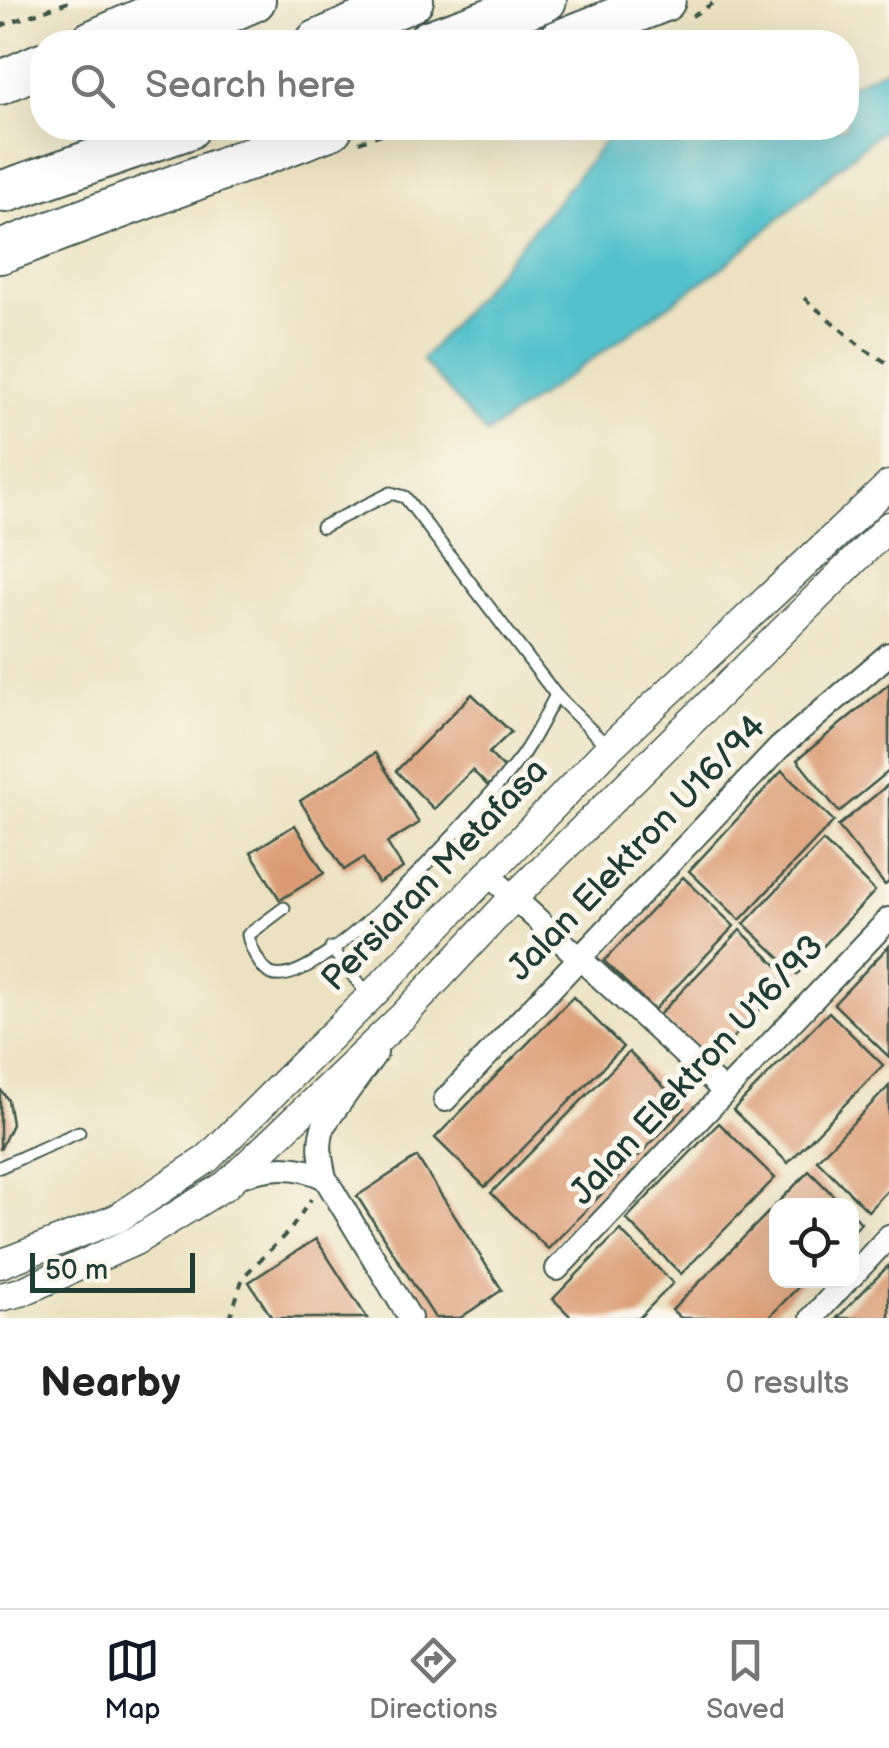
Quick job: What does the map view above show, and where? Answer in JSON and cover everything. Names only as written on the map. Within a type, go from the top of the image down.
[{"type":"highway","points":[[119,30],[187,0]]},
{"type":"highway","points":[[185,30],[254,0]]},
{"type":"highway","points":[[344,30],[412,0]]},
{"type":"highway","points":[[461,30],[545,0]]},
{"type":"highway","points":[[588,30],[664,0]]},
{"type":"highway","points":[[0,84],[30,70]]},
{"type":"highway","points":[[0,110],[30,96]]},
{"type":"highway","points":[[3,192],[111,140]]},
{"type":"highway","points":[[3,192],[153,140]]},
{"type":"highway","points":[[0,252],[330,140]]},
{"type":"street","name":"Persiaran Metafasa","points":[[0,1264],[118,1218],[207,1159],[370,997],[609,748],[889,485]]},
{"type":"street","name":"Persiaran Metafasa","points":[[0,1297],[21,1292],[135,1241],[232,1179],[402,1017],[514,897],[889,526]]},
{"type":"street","name":"Jalan Elektron U16/94","points":[[445,1100],[778,748],[889,654]]},
{"type":"street","points":[[488,874],[724,1090]]},
{"type":"street","name":"Jalan Elektron U16/93","points":[[557,1269],[889,919]]},
{"type":"street","points":[[402,1017],[324,1125],[319,1139],[325,1178],[410,1318]]},
{"type":"street","points":[[232,1179],[286,1167],[306,1169],[325,1178]]},
{"type":"street","points":[[859,1268],[889,1236]]},
{"type":"street","points":[[812,1318],[840,1288]]},
{"type":"lane","points":[[322,527],[391,494],[406,497],[556,695],[609,748]]},
{"type":"lane","points":[[284,908],[248,935],[265,970],[272,974],[300,969],[373,918],[464,825],[520,758],[556,695]]},
{"type":"lane","points":[[331,948],[370,997]]},
{"type":"lane","points":[[0,1168],[79,1132]]},
{"type":"path","points":[[0,26],[74,0]]},
{"type":"path","points":[[804,298],[864,349],[889,364]]},
{"type":"path","points":[[230,1318],[244,1276],[292,1229],[325,1178]]},
{"type":"water","points":[[889,67],[889,124],[724,266],[486,434],[422,360],[606,140],[859,140],[859,81]]},
{"type":"building","points":[[889,684],[889,771],[839,812],[797,760]]},
{"type":"building","points":[[472,694],[511,732],[489,753],[505,769],[488,786],[472,770],[434,809],[396,771]]},
{"type":"building","points":[[375,753],[419,823],[387,843],[403,868],[378,883],[363,858],[344,870],[300,801]]},
{"type":"building","points":[[782,771],[834,821],[740,920],[689,871]]},
{"type":"building","points":[[889,784],[889,882],[885,885],[838,826]]},
{"type":"building","points":[[295,825],[324,873],[280,900],[251,852]]},
{"type":"building","points":[[823,841],[875,891],[797,974],[744,924]]},
{"type":"building","points":[[683,877],[734,926],[654,1010],[604,961]]},
{"type":"building","points":[[740,930],[790,978],[709,1063],[659,1015]]},
{"type":"building","points":[[889,946],[889,1057],[834,1004]]},
{"type":"building","points":[[573,997],[623,1047],[485,1187],[435,1138]]},
{"type":"building","points":[[829,1012],[883,1065],[788,1163],[733,1110]]},
{"type":"building","points":[[629,1052],[685,1108],[548,1249],[491,1193]]},
{"type":"building","points":[[889,1086],[889,1189],[868,1211],[817,1160]]},
{"type":"building","points":[[0,1089],[8,1100],[12,1124],[0,1150]]},
{"type":"building","points":[[719,1123],[775,1178],[681,1274],[626,1219]]},
{"type":"building","points":[[417,1157],[502,1290],[460,1318],[435,1318],[357,1196]]},
{"type":"building","points":[[809,1171],[836,1198],[782,1198]]},
{"type":"building","points":[[769,1212],[769,1288],[797,1288],[768,1318],[681,1318],[672,1310]]},
{"type":"building","points":[[620,1230],[673,1283],[639,1318],[572,1318],[553,1299]]},
{"type":"building","points":[[316,1239],[367,1318],[272,1318],[249,1282]]},
{"type":"building","points":[[889,1265],[889,1318],[837,1318]]}]
